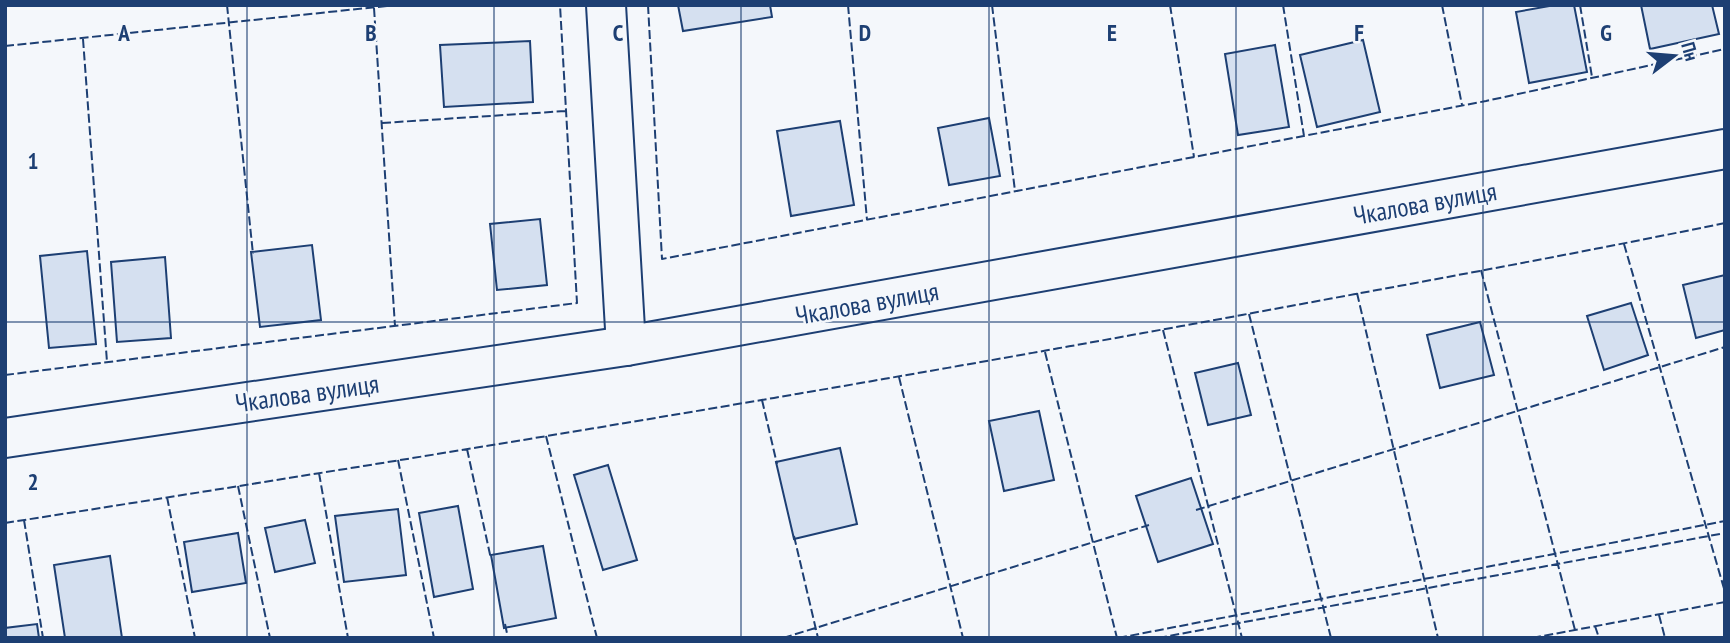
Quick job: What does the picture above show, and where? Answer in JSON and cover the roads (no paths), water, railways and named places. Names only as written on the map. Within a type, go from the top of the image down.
[{"type":"main road","points":[[606,5],[626,346]]},
{"type":"main road","name":"Чкалова вулиця","points":[[5,438],[626,346],[1725,149]]}]
